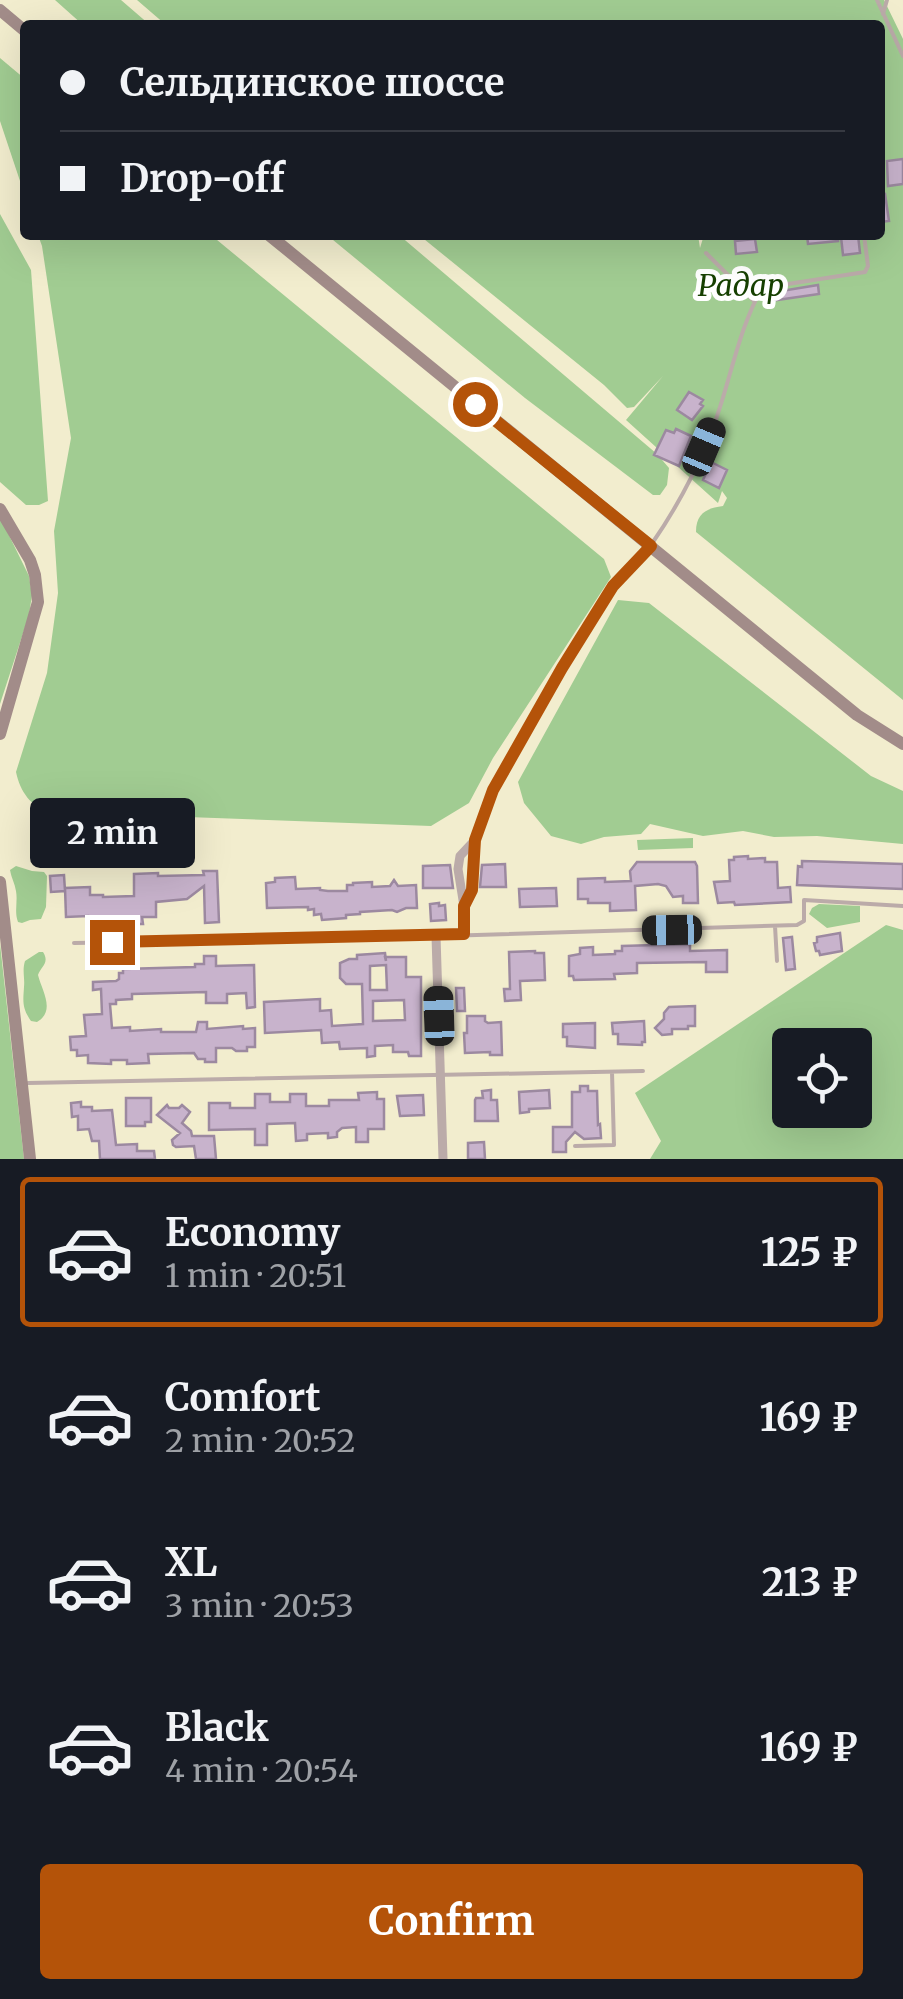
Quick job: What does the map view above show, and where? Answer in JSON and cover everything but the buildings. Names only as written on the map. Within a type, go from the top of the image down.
[{"type":"main road","points":[[0,10],[20,27]]},
{"type":"main road","points":[[274,240],[857,714],[903,744]]},
{"type":"main road","points":[[0,508],[30,560],[38,602],[0,734]]},
{"type":"main road","points":[[0,882],[30,1159]]},
{"type":"street","points":[[464,934],[460,856],[475,840],[493,790],[562,668],[613,586],[651,546]]},
{"type":"street","points":[[436,936],[444,1159]]},
{"type":"lane","points":[[877,0],[903,56]]},
{"type":"lane","points":[[882,14],[887,0]]},
{"type":"lane","points":[[651,546],[675,510],[720,409],[754,301],[762,288],[865,272],[868,266],[865,240]]},
{"type":"lane","points":[[706,253],[754,301]]},
{"type":"lane","points":[[74,943],[774,926],[801,924],[804,900],[903,906]]},
{"type":"lane","points":[[774,926],[777,961]]},
{"type":"lane","points":[[22,1084],[643,1070]]},
{"type":"lane","points":[[575,1146],[614,1145],[612,1072]]},
{"type":"green space","points":[[55,0],[121,0],[144,20],[77,20]]},
{"type":"green space","name":"Радар","points":[[137,0],[884,0],[903,39],[903,700],[696,532],[703,513],[723,506],[727,498],[722,491],[718,503],[626,420],[663,376],[634,407],[627,408],[425,240],[699,240],[700,248],[702,240],[885,240],[885,20],[160,20]]},
{"type":"green space","points":[[0,58],[20,75],[20,181],[0,121]]},
{"type":"green space","points":[[0,214],[31,270],[48,501],[39,505],[26,505],[0,482]]},
{"type":"green space","points":[[40,240],[217,240],[604,559],[611,577],[493,758],[469,803],[431,826],[51,812],[28,798],[16,772],[47,673],[58,593],[54,531],[71,438]]},
{"type":"green space","points":[[333,240],[405,240],[657,454],[669,468],[667,485],[660,495],[653,495],[525,398]]},
{"type":"green space","points":[[0,517],[29,576],[32,595],[0,704]]},
{"type":"green space","points":[[618,600],[649,603],[871,776],[903,791],[903,844],[817,836],[774,837],[743,831],[703,836],[650,824],[641,834],[604,837],[581,844],[551,836],[524,803],[518,782]]},
{"type":"green space","points":[[693,838],[693,848],[638,850],[637,840]]},
{"type":"green space","points":[[16,866],[47,876],[46,907],[41,919],[18,922],[10,870]]},
{"type":"green space","points":[[819,904],[860,906],[860,922],[827,928],[809,914]]},
{"type":"green space","points":[[886,925],[903,930],[903,1159],[650,1159],[661,1141],[635,1093]]},
{"type":"green space","points":[[0,944],[24,1159],[0,1159]]},
{"type":"green space","points":[[39,952],[46,959],[38,975],[47,1007],[37,1022],[31,1021],[23,1001],[25,961]]},
{"type":"route","points":[[112,942],[464,934],[464,906],[472,890],[475,840],[493,790],[613,586],[651,546],[475,404]]}]
